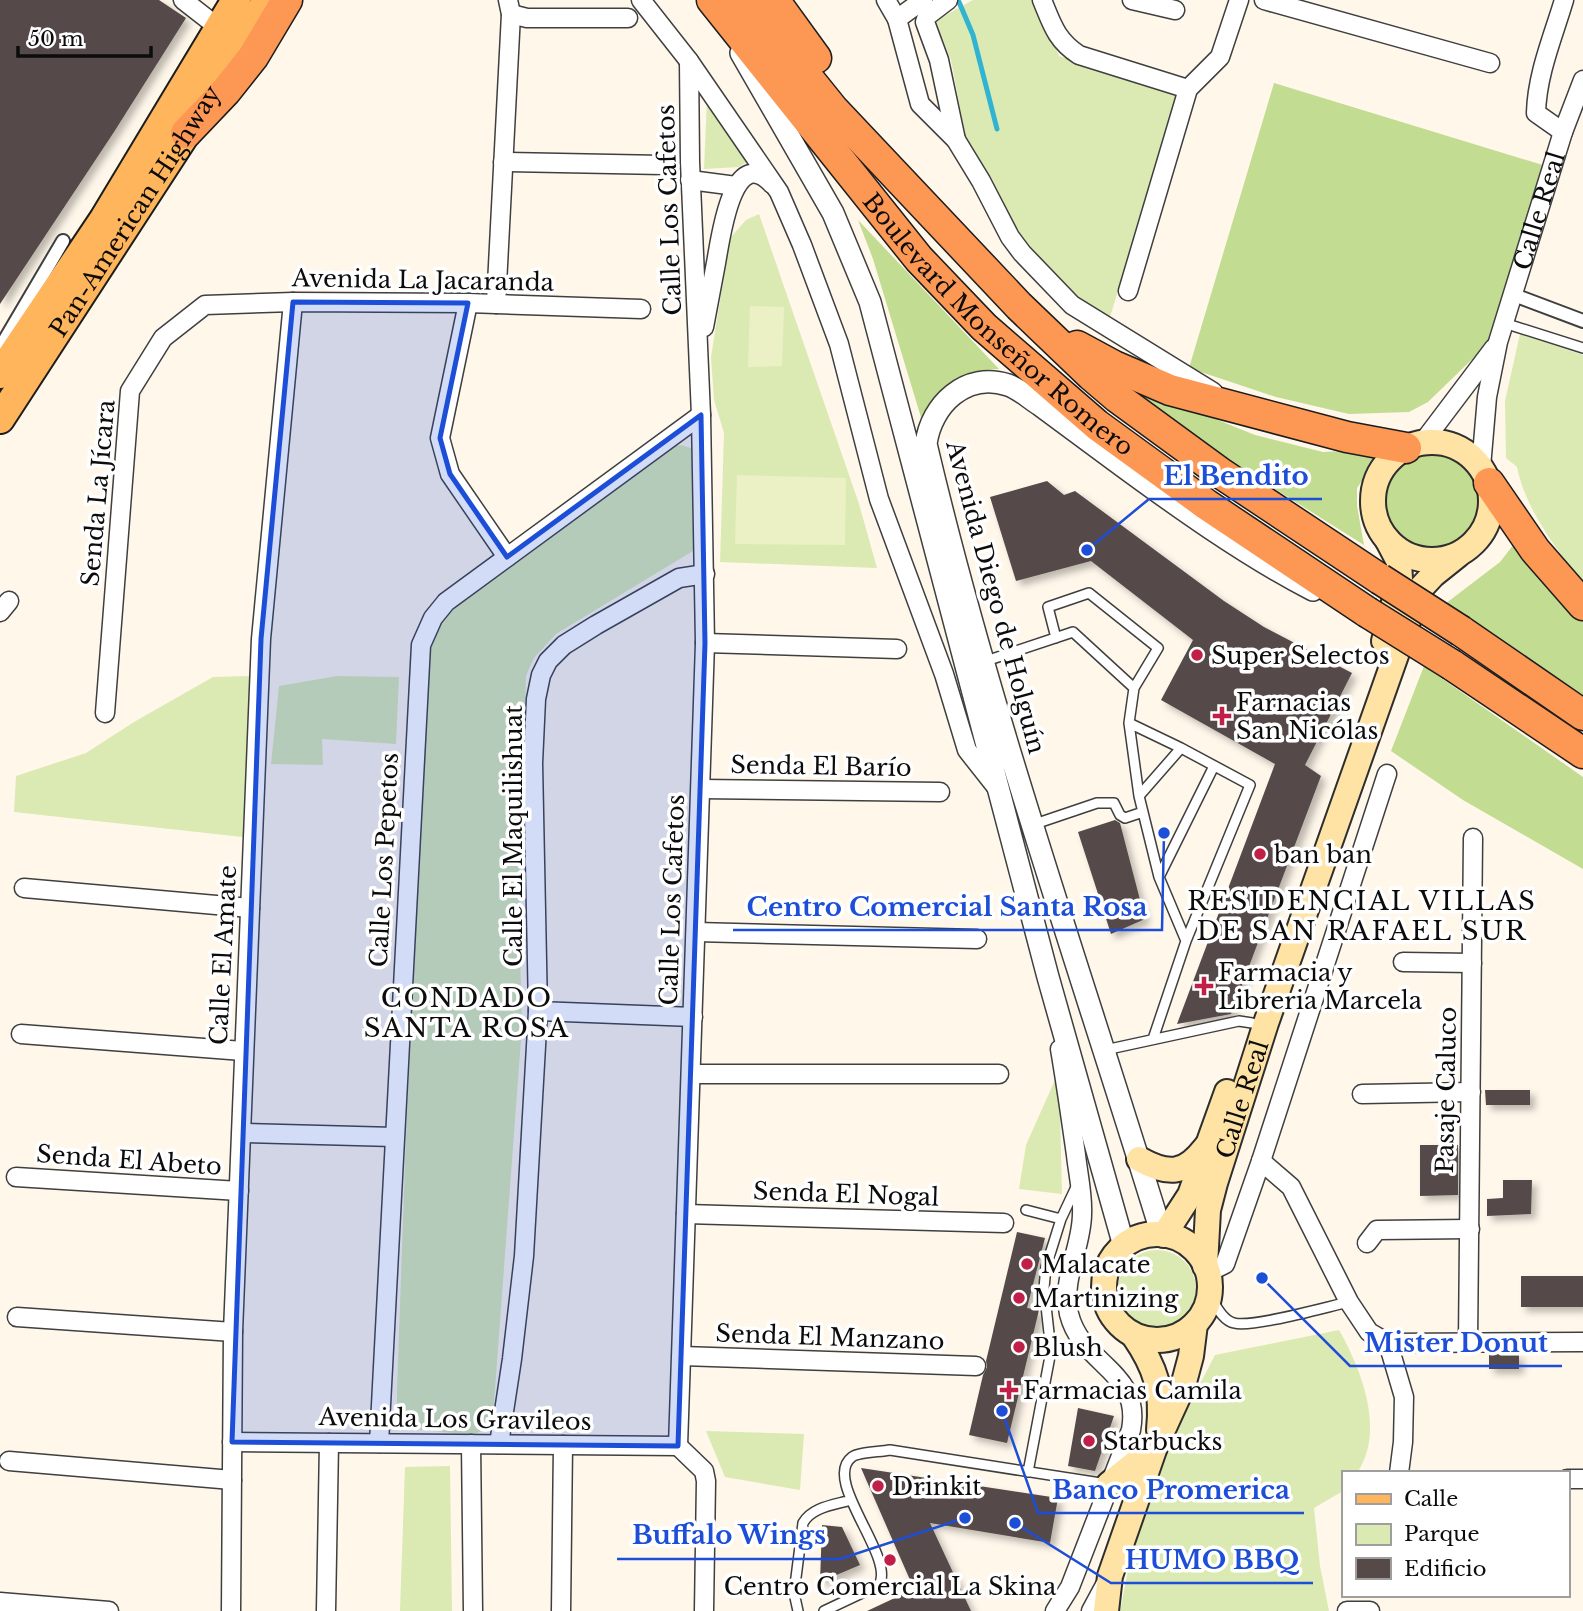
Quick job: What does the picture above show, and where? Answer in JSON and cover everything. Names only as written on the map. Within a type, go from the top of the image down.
[{"type":"highway","points":[[186,133],[226,91],[253,57],[287,0]]},
{"type":"highway","name":"Boulevard Monseñor Romero","points":[[711,0],[919,258],[984,327],[1097,425],[1207,505],[1583,753]]},
{"type":"highway","points":[[745,0],[833,109],[928,211]]},
{"type":"highway","points":[[774,0],[928,211]]},
{"type":"highway","name":"Boulevard Monseñor Romero","points":[[928,211],[1019,306],[1100,382],[1169,436],[1583,715]]},
{"type":"highway","points":[[1019,306],[1069,341],[1114,366],[1170,390],[1348,437],[1414,445]]},
{"type":"highway","points":[[1485,475],[1535,550],[1583,605]]},
{"type":"main road","name":"Pan-American Highway","points":[[0,374],[104,219],[236,0]]},
{"type":"main road","name":"Pan-American Highway","points":[[0,419],[186,133],[267,0]]},
{"type":"main road","points":[[1441,442],[1457,447],[1470,455],[1485,475],[1492,499],[1490,517],[1472,546],[1458,555],[1440,561],[1421,560],[1403,553],[1388,541],[1378,525],[1374,489],[1380,472],[1391,458],[1414,445],[1441,442]]},
{"type":"main road","name":"Calle Real","points":[[1163,1235],[1190,1195],[1381,657],[1400,579],[1398,562],[1388,541]]},
{"type":"main road","name":"Calle Real","points":[[1207,1278],[1209,1210],[1266,1023],[1419,590],[1458,555]]},
{"type":"main road","points":[[1139,1159],[1154,1167],[1175,1170],[1194,1162],[1209,1142]]},
{"type":"main road","points":[[1109,1484],[1157,1444],[1161,1414],[1159,1386],[1150,1359],[1134,1336],[1115,1320],[1105,1298],[1104,1281],[1109,1265],[1124,1246],[1140,1237],[1163,1235],[1188,1245],[1207,1278],[1204,1311],[1195,1324],[1182,1334],[1167,1339],[1150,1340],[1134,1336]]},
{"type":"main road","points":[[1106,1611],[1110,1576],[1157,1444],[1184,1386],[1195,1324]]},
{"type":"street","points":[[183,0],[219,28]]},
{"type":"street","points":[[641,0],[689,61],[779,192],[839,344],[879,499],[944,674],[967,750],[1000,792]]},
{"type":"street","name":"Avenida Diego de Holguín","points":[[711,0],[833,213],[870,302],[1048,977],[1124,1246]]},
{"type":"street","points":[[886,0],[897,19],[920,104],[956,140],[1010,237],[1022,253],[1072,305],[1237,407]]},
{"type":"street","points":[[897,19],[923,0]]},
{"type":"street","points":[[948,0],[927,16],[925,22],[939,60],[956,140]]},
{"type":"street","points":[[1042,0],[1055,32],[1065,46],[1079,55],[1188,89]]},
{"type":"street","points":[[1132,0],[1175,10]]},
{"type":"street","points":[[1128,291],[1188,89],[1220,57],[1239,0]]},
{"type":"street","points":[[1264,0],[1490,63]]},
{"type":"street","points":[[1563,132],[1536,113],[1536,95],[1564,0]]},
{"type":"street","points":[[496,304],[509,7],[527,18],[628,18]]},
{"type":"street","name":"Calle Los Cafetos","points":[[678,1446],[705,643],[701,415],[690,180],[689,61]]},
{"type":"street","name":"Calle Real","points":[[1485,475],[1487,397],[1498,342],[1563,132],[1583,80]]},
{"type":"street","points":[[503,163],[663,164]]},
{"type":"street","points":[[690,180],[736,187],[744,178],[758,174],[779,192]]},
{"type":"street","name":"Calle Los Cafetos","points":[[698,357],[725,216],[736,187]]},
{"type":"street","points":[[0,348],[63,242]]},
{"type":"street","points":[[1514,295],[1583,321]]},
{"type":"street","name":"Avenida La Jacaranda","points":[[205,305],[293,302],[468,303],[641,309]]},
{"type":"street","name":"Calle El Amate","points":[[231,1611],[233,1332],[261,639],[293,302]]},
{"type":"street","points":[[468,303],[440,438],[450,474],[507,557]]},
{"type":"street","name":"Senda La Jícara","points":[[105,713],[130,390],[163,338],[205,305]]},
{"type":"street","name":"Calle Real","points":[[1414,445],[1498,342]]},
{"type":"street","name":"Avenida Diego de Holguín","points":[[1163,1235],[1105,1050],[1056,907],[982,663],[926,444],[928,427],[942,404],[957,391],[977,384],[997,383],[1016,389],[1178,504],[1284,575],[1330,598],[1364,610]]},
{"type":"street","name":"Calle Los Pepetos","points":[[379,1443],[421,645],[439,609],[701,415]]},
{"type":"street","name":"Calle El Maquilishuat","points":[[499,1444],[524,1256],[538,1011],[533,763],[536,699],[541,675],[555,654],[596,625],[679,578],[705,574]]},
{"type":"street","points":[[705,643],[897,649]]},
{"type":"street","points":[[1207,1278],[1225,1264],[1387,774]]},
{"type":"street","name":"Senda El Barío","points":[[701,789],[940,792]]},
{"type":"street","name":"Pasaje Caluco","points":[[1468,1342],[1473,838]]},
{"type":"street","points":[[24,888],[250,908]]},
{"type":"street","points":[[696,932],[977,939]]},
{"type":"street","points":[[1403,962],[1472,963]]},
{"type":"street","points":[[1048,977],[1082,1212],[1068,1284],[1068,1309],[1071,1322],[1084,1345],[1124,1386],[1129,1394],[1133,1412],[1131,1430],[1070,1587],[1055,1611]]},
{"type":"street","points":[[538,1011],[693,1017]]},
{"type":"street","points":[[21,1034],[243,1051]]},
{"type":"street","points":[[691,1074],[999,1074]]},
{"type":"street","points":[[1362,1094],[1471,1092]]},
{"type":"street","points":[[242,1133],[394,1137]]},
{"type":"street","points":[[1261,1161],[1291,1187],[1349,1302],[1369,1332],[1388,1343],[1583,1342]]},
{"type":"street","name":"Senda El Abeto","points":[[16,1177],[239,1191]]},
{"type":"street","name":"Senda El Nogal","points":[[686,1214],[1004,1223]]},
{"type":"street","points":[[1367,1243],[1377,1230],[1470,1229]]},
{"type":"street","points":[[17,1317],[233,1332]]},
{"type":"street","points":[[1388,1343],[1404,1397],[1399,1471]]},
{"type":"street","name":"Senda El Manzano","points":[[682,1356],[976,1366]]},
{"type":"street","name":"Avenida Los Gravileos","points":[[232,1442],[678,1446]]},
{"type":"street","points":[[326,1611],[329,1443]]},
{"type":"street","points":[[471,1444],[473,1611]]},
{"type":"street","points":[[561,1611],[564,1445]]},
{"type":"street","points":[[678,1446],[704,1471],[706,1481],[704,1611]]},
{"type":"street","points":[[9,1461],[232,1480]]},
{"type":"street","points":[[1091,1611],[1110,1576]]},
{"type":"street","points":[[0,1602],[109,1611]]},
{"type":"street","points":[[1347,1611],[1370,1611]]},
{"type":"lane","points":[[1504,323],[1583,348]]},
{"type":"lane","points":[[1056,638],[1048,607],[1089,593],[1158,648],[1134,688],[1129,723],[1139,796],[1159,877],[1186,941]]},
{"type":"lane","points":[[982,663],[1073,632],[1134,688]]},
{"type":"lane","points":[[1129,723],[1250,785],[1186,941],[1153,1039]]},
{"type":"lane","points":[[1139,796],[1181,748]]},
{"type":"lane","points":[[1159,877],[1214,766]]},
{"type":"lane","points":[[1031,825],[1097,803],[1114,803],[1120,815],[1125,818],[1143,812]]},
{"type":"lane","points":[[1105,1050],[1239,1021],[1252,1023]]},
{"type":"lane","points":[[1028,1472],[1051,1351],[1045,1277],[1061,1219],[1079,1180]]},
{"type":"lane","points":[[1026,1210],[1061,1219]]},
{"type":"lane","points":[[1207,1278],[1224,1318],[1235,1324],[1256,1323],[1349,1302]]},
{"type":"lane","points":[[824,1611],[879,1585],[883,1579],[881,1563],[851,1500],[845,1471],[849,1460],[860,1454],[890,1450],[1109,1484]]},
{"type":"lane","points":[[798,1611],[794,1592],[803,1523],[814,1511],[851,1500]]},
{"type":"highlighted area","points":[[293,302],[468,303],[440,438],[450,474],[507,557],[701,415],[705,643],[678,1446],[232,1442],[261,639]]},
{"type":"green space","points":[[973,0],[1035,0],[1059,56],[1178,93],[1107,327],[1029,251],[1001,208],[987,173],[966,139],[951,60],[935,21]]},
{"type":"green space","points":[[1274,83],[1546,166],[1497,335],[1428,402],[1409,412],[1349,414],[1276,397],[1189,368]]},
{"type":"green space","points":[[707,100],[748,161],[739,167],[704,169]]},
{"type":"green space","points":[[759,214],[859,504],[877,568],[720,562],[724,433],[714,400],[711,357],[730,238],[746,220]]},
{"type":"green space","points":[[858,220],[999,369],[983,370],[960,377],[944,390],[923,424],[873,259]]},
{"type":"green space","points":[[750,306],[784,307],[782,366],[748,367]]},
{"type":"green space","points":[[1520,334],[1583,355],[1583,586],[1535,515],[1521,484],[1517,467],[1506,458],[1505,401]]},
{"type":"green space","points":[[1135,394],[1156,395],[1255,435],[1323,452],[1384,449],[1357,488],[1357,506],[1364,545],[1210,448]]},
{"type":"green space","points":[[681,445],[691,448],[698,456],[699,539],[693,551],[556,634],[534,658],[526,676],[519,919],[522,1026],[493,1416],[482,1431],[471,1435],[405,1428],[397,1416],[397,1390],[406,1135],[431,645],[442,621],[471,595],[671,447]]},
{"type":"green space","points":[[1426,451],[1445,451],[1455,455],[1470,469],[1483,498],[1480,525],[1474,537],[1452,553],[1437,557],[1418,555],[1402,546],[1390,531],[1383,514],[1382,495],[1388,477],[1402,462]]},
{"type":"green space","points":[[737,475],[846,478],[845,545],[735,544]]},
{"type":"green space","points":[[1514,544],[1570,609],[1583,620],[1583,695],[1445,604],[1500,562]]},
{"type":"green space","points":[[1424,666],[1583,777],[1583,869],[1463,800],[1391,751]]},
{"type":"green space","points":[[250,676],[243,837],[14,812],[16,776],[86,753],[213,677]]},
{"type":"green space","points":[[337,676],[399,677],[396,744],[322,739],[323,765],[271,764],[279,686]]},
{"type":"green space","points":[[1059,1071],[1062,1194],[1019,1189],[1026,1145]]},
{"type":"green space","points":[[1157,1250],[1172,1253],[1185,1261],[1193,1274],[1196,1289],[1193,1304],[1185,1317],[1172,1325],[1157,1328],[1142,1325],[1129,1317],[1121,1304],[1118,1289],[1121,1274],[1129,1261],[1142,1253]]},
{"type":"green space","points":[[1339,1330],[1355,1363],[1367,1400],[1370,1420],[1370,1438],[1365,1456],[1358,1471],[1342,1471],[1342,1492],[1314,1508],[1320,1566],[1329,1611],[1120,1611],[1132,1550],[1165,1451],[1215,1355]]},
{"type":"green space","points":[[706,1431],[804,1434],[800,1490],[725,1477]]},
{"type":"green space","points":[[450,1466],[452,1611],[400,1611],[405,1467]]},
{"type":"building","points":[[0,0],[159,0],[186,18],[0,304]]},
{"type":"building","points":[[1047,481],[1064,495],[1075,491],[1224,601],[1264,627],[1352,673],[1305,765],[1321,776],[1231,1014],[1177,1024],[1275,764],[1161,700],[1193,640],[1091,561],[1016,581],[990,497]]},
{"type":"building","points":[[1115,820],[1120,823],[1145,919],[1111,934],[1078,832]]},
{"type":"building","points":[[1485,1090],[1530,1090],[1530,1105],[1486,1105]]},
{"type":"building","points":[[1420,1145],[1458,1145],[1458,1195],[1420,1196]]},
{"type":"building","points":[[1503,1180],[1532,1180],[1531,1214],[1487,1216],[1487,1199],[1503,1198]]},
{"type":"building","points":[[1017,1232],[1045,1238],[1027,1308],[1039,1310],[1007,1443],[969,1435]]},
{"type":"building","points":[[1521,1276],[1583,1276],[1583,1307],[1521,1307]]},
{"type":"building","points":[[1489,1354],[1519,1354],[1519,1369],[1489,1369]]},
{"type":"building","name":"Starbucks","points":[[1078,1408],[1114,1416],[1095,1471],[1068,1466]]},
{"type":"building","points":[[861,1468],[1058,1498],[1050,1543],[930,1523],[971,1611],[867,1611],[914,1589]]},
{"type":"building","points":[[822,1525],[842,1527],[860,1565],[820,1582]]},
{"type":"waterway","points":[[959,2],[973,35],[997,129]]},
{"type":"place","name":"El Bendito","points":[[1087,550]]},
{"type":"place","name":"Super Selectos","points":[[1197,655]]},
{"type":"place","name":"Farnacias San Nicólas","points":[[1222,716]]},
{"type":"place","name":"Centro Comercial Santa Rosa","points":[[1164,833]]},
{"type":"place","name":"ban ban","points":[[1260,854]]},
{"type":"place","name":"Farmacia y Libreria Marcela","points":[[1204,986]]},
{"type":"place","name":"Malacate","points":[[1027,1264]]},
{"type":"place","name":"Mister Donut","points":[[1262,1278]]},
{"type":"place","name":"Martinizing","points":[[1019,1298]]},
{"type":"place","name":"Blush","points":[[1019,1347]]},
{"type":"place","name":"Farmacias Camila","points":[[1009,1390]]},
{"type":"place","name":"Banco Promerica","points":[[1002,1411]]},
{"type":"place","name":"Starbucks","points":[[1089,1441]]},
{"type":"place","name":"Drinkit","points":[[878,1486]]},
{"type":"place","name":"Buffalo Wings","points":[[965,1518]]},
{"type":"place","name":"HUMO BBQ","points":[[1015,1523]]},
{"type":"place","name":"Centro Comercial La Skina","points":[[890,1560]]},
{"type":"district","name":"RESIDENCIAL VILLAS DE SAN RAFAEL SUR","points":[[1362,916]]},
{"type":"district","name":"CONDADO SANTA ROSA","points":[[467,1013]]}]
